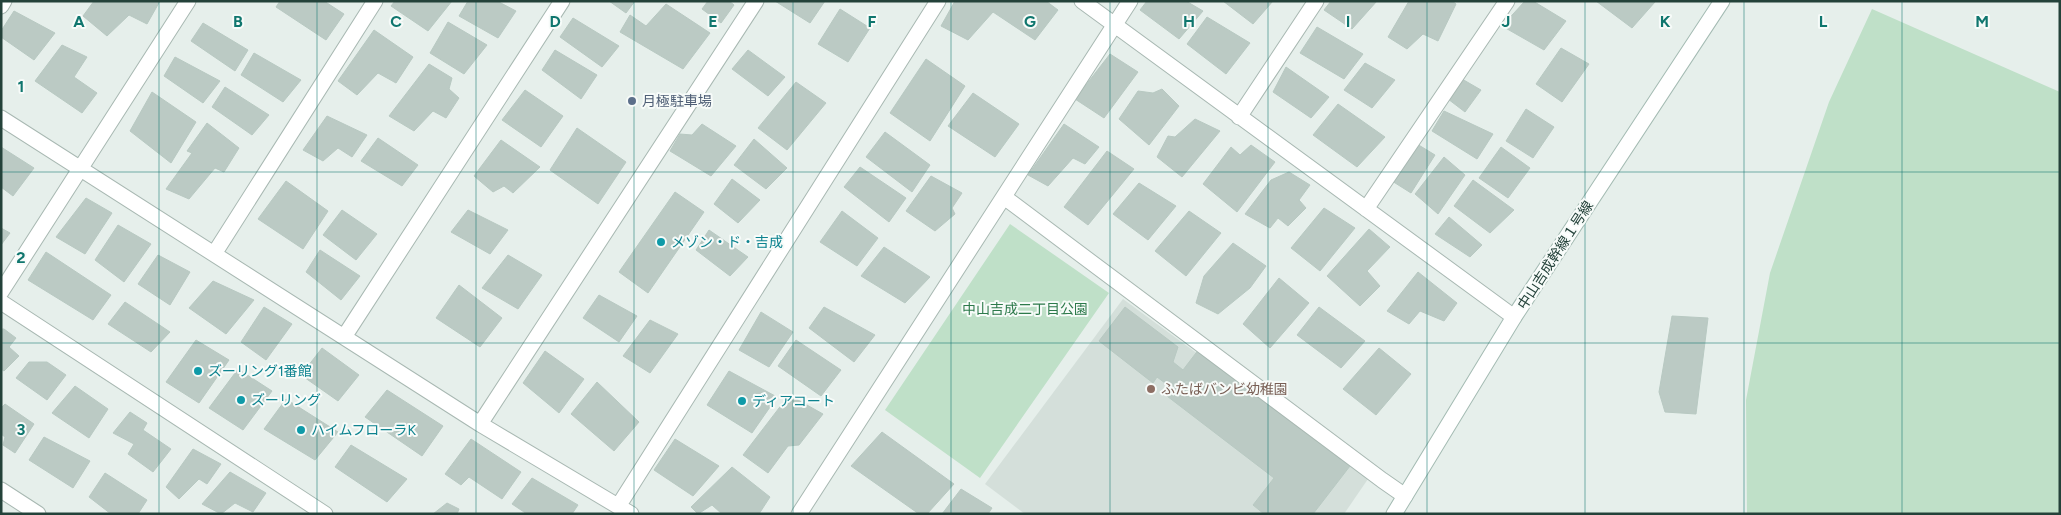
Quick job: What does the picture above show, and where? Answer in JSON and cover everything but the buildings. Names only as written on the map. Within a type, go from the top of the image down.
[{"type":"street","points":[[1,6],[4,1]]},
{"type":"street","points":[[1,292],[188,1]]},
{"type":"street","points":[[214,254],[375,1]]},
{"type":"street","points":[[344,337],[562,1]]},
{"type":"street","points":[[480,424],[756,1]]},
{"type":"street","points":[[1,118],[480,424],[625,510],[938,1]]},
{"type":"street","points":[[1082,1],[1514,317]]},
{"type":"street","points":[[799,514],[1130,1]]},
{"type":"street","points":[[1239,117],[1316,1]]},
{"type":"street","points":[[1366,210],[1506,1]]},
{"type":"street","name":"中山吉成幹線１号線","points":[[1394,514],[1514,317],[1722,1]]},
{"type":"street","points":[[1004,197],[1405,496]]},
{"type":"street","points":[[1,302],[325,514]]},
{"type":"street","points":[[1,490],[38,514]]},
{"type":"shaded area","name":"ふたばバンビ幼稚園","points":[[1123,299],[1368,479],[1344,514],[1025,514],[985,484]]},
{"type":"green space","points":[[1872,9],[2060,92],[2060,514],[1747,514],[1746,400],[1770,273],[1829,102]]},
{"type":"green space","name":"中山吉成二丁目公園","points":[[1010,224],[1109,293],[980,478],[885,410]]},
{"type":"place","name":"月極駐車場","points":[[632,101]]},
{"type":"place","name":"メゾン・ド・吉成","points":[[661,242]]},
{"type":"place","name":"ズーリング1番館","points":[[198,371]]},
{"type":"place","name":"ふたばバンビ幼稚園","points":[[1151,389]]},
{"type":"place","name":"ズーリング","points":[[241,400]]},
{"type":"place","name":"ディアコート","points":[[742,401]]},
{"type":"place","name":"ハイムフローラK","points":[[301,430]]}]
